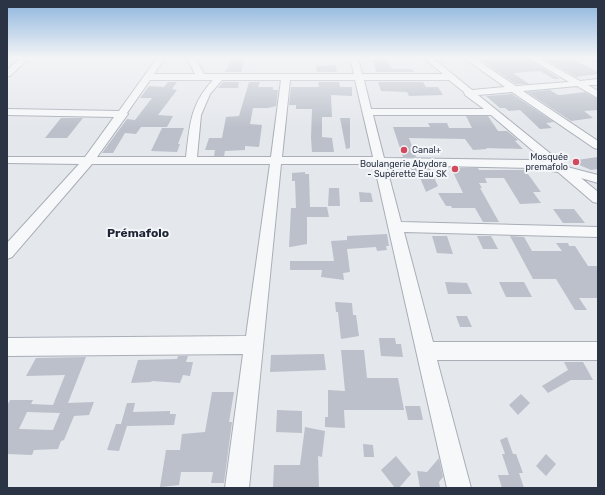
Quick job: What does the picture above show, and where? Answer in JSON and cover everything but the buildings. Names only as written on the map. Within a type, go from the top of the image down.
[{"type":"street","points":[[7,253],[89,160],[146,81]]},
{"type":"street","points":[[191,160],[196,115],[206,93],[216,81]]},
{"type":"street","points":[[237,488],[286,81]]},
{"type":"street","points":[[360,81],[459,488]]},
{"type":"street","points":[[456,81],[598,199]]},
{"type":"street","points":[[500,81],[598,146]]},
{"type":"street","points":[[573,81],[598,95]]},
{"type":"street","points":[[468,92],[510,88],[580,85],[598,82]]},
{"type":"street","points":[[7,112],[123,114]]},
{"type":"street","points":[[367,112],[492,112]]},
{"type":"street","points":[[7,160],[277,160],[533,164],[598,179]]},
{"type":"street","points":[[396,228],[598,232]]},
{"type":"street","points":[[7,347],[254,345]]},
{"type":"street","points":[[426,351],[598,351]]},
{"type":"place","name":"Canal+","points":[[404,150]]},
{"type":"place","name":"Mosquée premafolo","points":[[576,162]]},
{"type":"place","name":"Boulangerie Abydora - Supérette Eau SK","points":[[455,169]]},
{"type":"district","name":"Prémafolo","points":[[138,233]]}]
